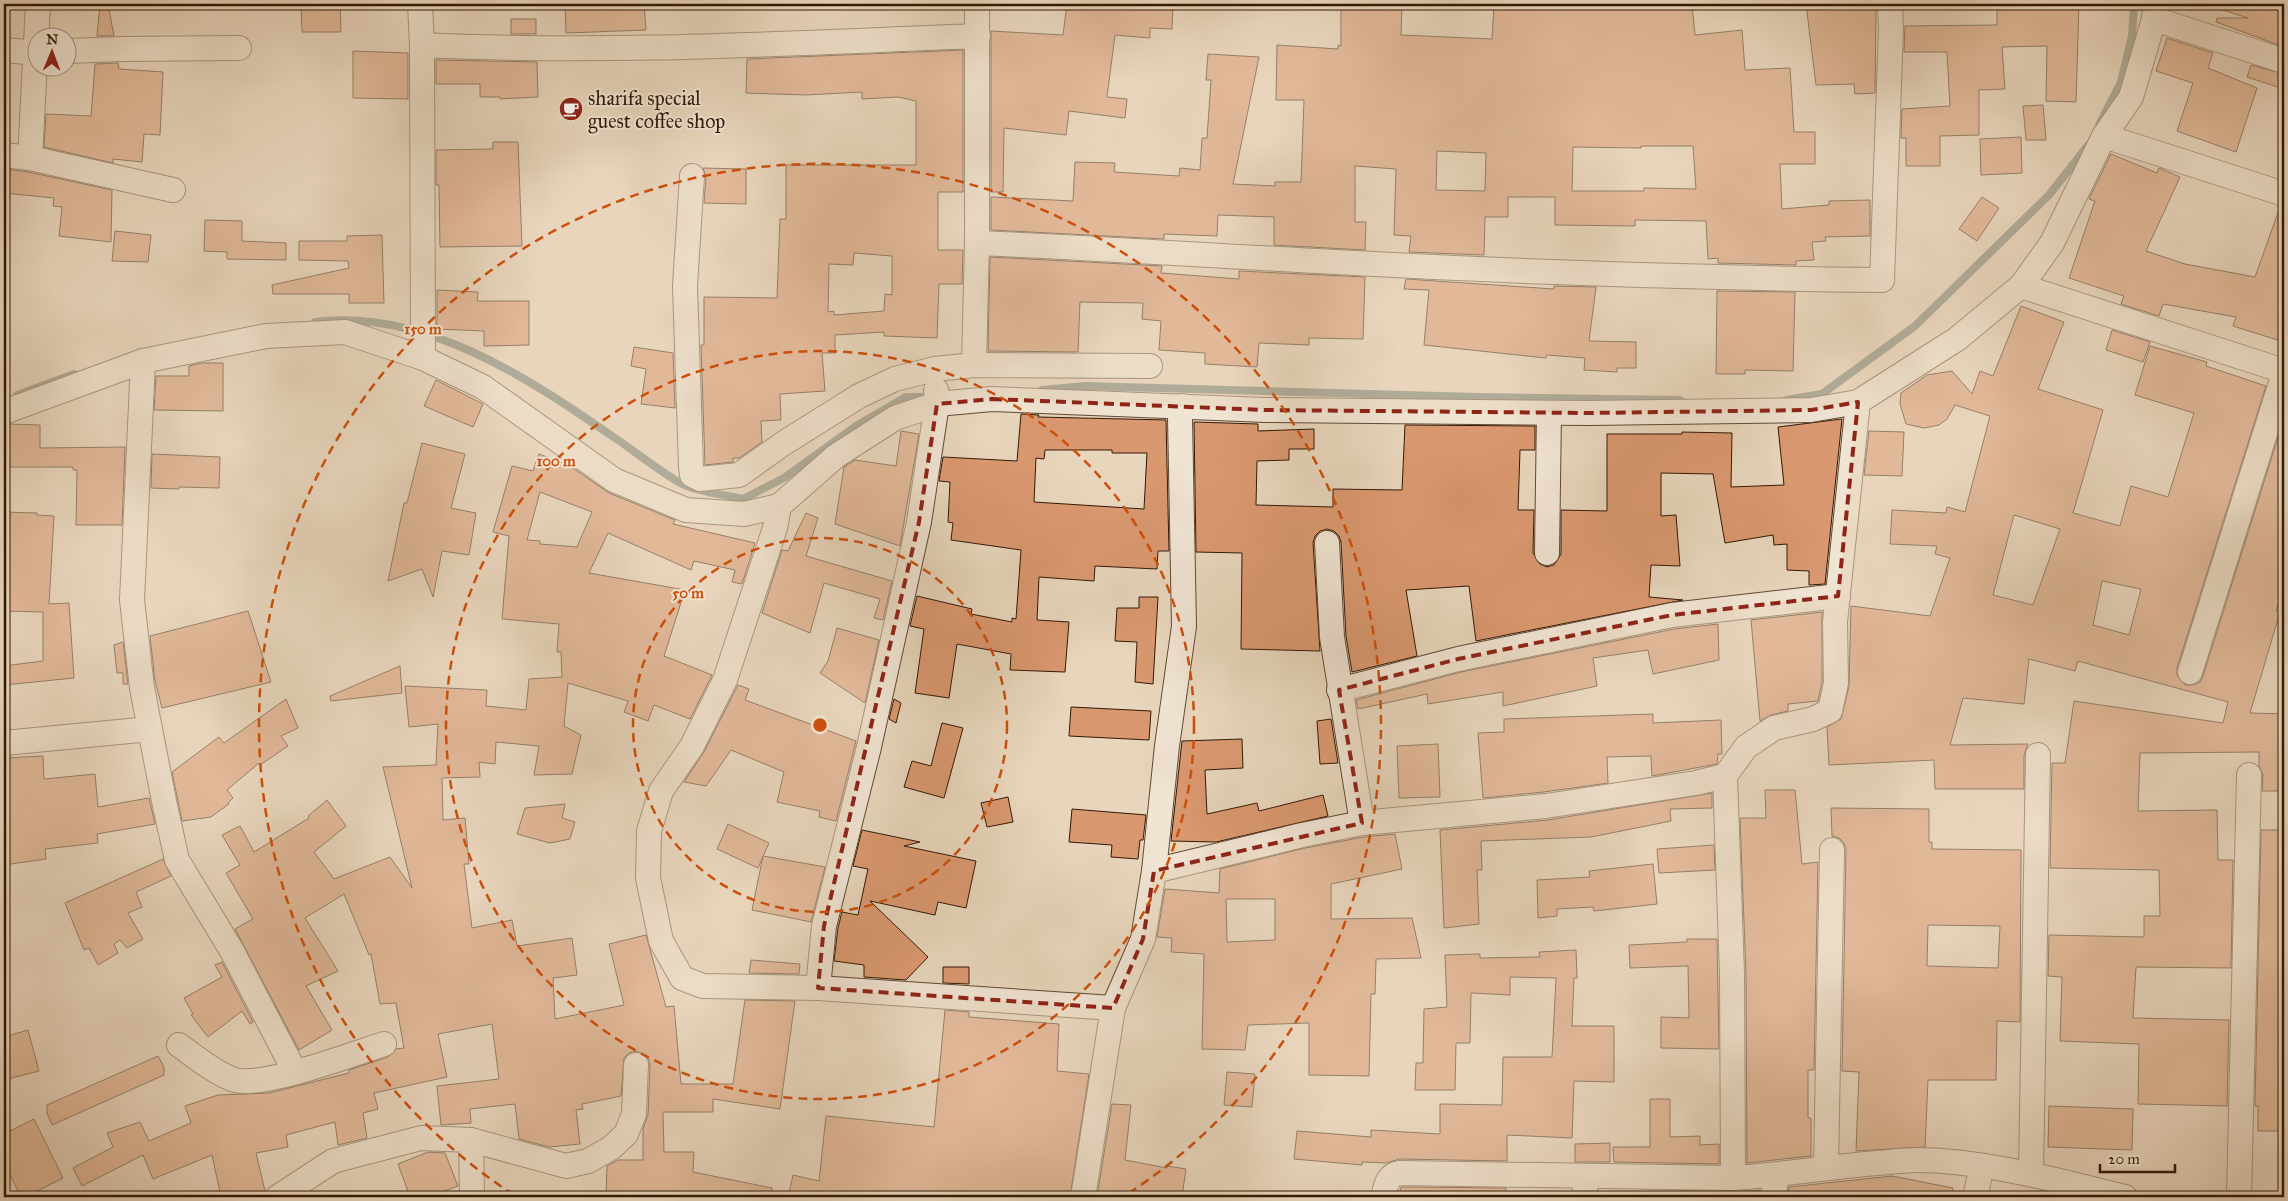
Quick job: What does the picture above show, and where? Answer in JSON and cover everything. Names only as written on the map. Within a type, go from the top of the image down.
[{"type":"street","points":[[38,4],[38,28]]},
{"type":"street","points":[[420,4],[422,45],[422,358]]},
{"type":"street","points":[[974,364],[977,243],[977,4]]},
{"type":"street","points":[[977,243],[1492,269],[1716,278],[1882,280],[1891,30],[1890,4]]},
{"type":"street","points":[[4,412],[143,361],[266,336],[345,332],[422,358],[483,387],[614,480],[686,510],[744,514],[779,506],[836,456],[895,418],[937,404],[992,399],[1265,410],[1549,413],[1811,410],[1858,402],[1957,338],[2021,286],[2052,244],[2104,136],[2130,97],[2155,11],[2284,61]]},
{"type":"street","points":[[422,45],[508,49],[711,46],[978,36]]},
{"type":"street","points":[[78,51],[239,48]]},
{"type":"street","points":[[4,50],[28,52]]},
{"type":"street","points":[[30,158],[35,78]]},
{"type":"street","points":[[2104,136],[2284,194]]},
{"type":"street","points":[[4,155],[30,158],[172,190]]},
{"type":"street","points":[[692,176],[685,286],[692,475],[700,478],[739,475],[784,443],[859,396],[895,378],[935,369],[974,364],[1150,366]]},
{"type":"street","points":[[2021,286],[2284,372],[2190,672]]},
{"type":"street","points":[[143,361],[132,600],[142,688],[177,860],[232,951],[295,1072]]},
{"type":"street","points":[[818,988],[824,926],[869,747],[920,522],[937,404],[935,369]]},
{"type":"street","points":[[1733,1178],[1732,974],[1726,776],[1746,747],[1774,728],[1813,719],[1830,711],[1836,683],[1835,622],[1858,402]]},
{"type":"street","points":[[1083,1197],[1113,1008],[1144,939],[1154,870],[1167,746],[1184,626],[1180,418],[1182,406]]},
{"type":"street","points":[[1546,553],[1549,413]]},
{"type":"street","points":[[779,506],[775,528],[725,680],[692,746],[661,791],[649,831],[648,878],[661,941],[682,978],[703,986],[818,988],[1113,1008]]},
{"type":"street","points":[[1327,543],[1332,636],[1339,690],[1362,823]]},
{"type":"street","points":[[1339,690],[1458,660],[1672,615],[1838,596]]},
{"type":"street","points":[[4,743],[150,729]]},
{"type":"street","points":[[2031,1174],[2038,755]]},
{"type":"street","points":[[2239,1197],[2249,775]]},
{"type":"street","points":[[1154,870],[1302,835],[1362,823],[1546,806],[1696,783],[1726,776]]},
{"type":"street","points":[[1826,1168],[1832,850]]},
{"type":"street","points":[[179,1045],[235,1080],[262,1080],[295,1072],[384,1044]]},
{"type":"street","points":[[278,1197],[333,1161],[421,1138],[471,1140],[566,1166],[588,1161],[610,1148],[626,1134],[634,1114],[636,1065]]},
{"type":"street","points":[[471,1140],[472,1197]]},
{"type":"street","points":[[1384,1197],[1388,1179],[1393,1174],[1399,1173],[1585,1186],[1733,1178],[1775,1186],[1826,1168],[1919,1160],[1982,1166],[2031,1174],[2125,1197]]},
{"type":"street","points":[[1975,1197],[1982,1166]]},
{"type":"highlighted area","points":[[992,399],[1265,410],[1588,413],[1811,410],[1858,402],[1838,596],[1672,615],[1458,659],[1339,690],[1362,823],[1154,871],[1143,939],[1113,1008],[818,988],[824,926],[919,522],[937,404]]},
{"type":"building","points":[[100,4],[108,4],[114,36],[97,36]]},
{"type":"building","points":[[301,4],[340,4],[341,32],[302,32]]},
{"type":"building","points":[[565,4],[644,4],[646,30],[566,33]]},
{"type":"building","points":[[1067,4],[1173,4],[1172,29],[1150,28],[1150,38],[1115,35],[1107,97],[1127,99],[1125,118],[1069,111],[1066,135],[1004,128],[1003,192],[991,192],[991,31],[1063,35]]},
{"type":"building","points":[[1341,4],[1402,4],[1401,35],[1492,39],[1494,4],[1692,4],[1695,35],[1742,30],[1745,70],[1790,68],[1794,132],[1815,132],[1815,164],[1780,164],[1782,209],[1829,205],[1829,201],[1870,200],[1870,236],[1825,237],[1826,241],[1812,242],[1814,260],[1796,261],[1796,265],[1718,263],[1718,258],[1708,259],[1706,221],[1635,220],[1635,226],[1555,225],[1555,197],[1508,197],[1508,217],[1485,217],[1484,255],[1409,252],[1411,236],[1394,235],[1396,169],[1355,166],[1355,222],[1366,222],[1365,250],[1274,245],[1274,217],[1218,215],[1217,236],[1164,234],[1164,239],[991,230],[991,197],[1073,201],[1075,162],[1115,163],[1114,172],[1179,176],[1180,168],[1200,170],[1202,138],[1207,138],[1211,80],[1206,80],[1208,54],[1259,57],[1233,184],[1275,186],[1275,182],[1301,182],[1304,100],[1276,100],[1277,45],[1338,49],[1338,45],[1341,46]],"holes":[[[1641,146],[1693,146],[1696,189],[1644,188],[1644,191],[1572,191],[1573,147],[1641,148]],[[1437,151],[1486,153],[1485,191],[1436,190]]]},
{"type":"building","points":[[1806,4],[1876,4],[1875,93],[1855,94],[1854,84],[1816,85]]},
{"type":"building","points":[[1997,4],[2079,4],[2076,102],[2046,101],[2047,46],[2002,47],[2005,89],[1979,90],[1979,135],[1940,136],[1940,166],[1906,166],[1906,138],[1901,138],[1902,109],[1950,106],[1947,52],[1904,52],[1905,26],[1997,25]]},
{"type":"building","points":[[2217,4],[2284,4],[2284,47],[2216,22],[2217,18],[2248,18],[2216,8]]},
{"type":"building","points":[[511,19],[536,19],[536,34],[511,34]]},
{"type":"building","points":[[2167,38],[2213,53],[2208,68],[2257,88],[2236,152],[2177,131],[2193,83],[2156,71]]},
{"type":"building","points":[[963,50],[963,192],[938,192],[938,250],[963,250],[962,284],[939,284],[937,338],[884,336],[884,332],[835,335],[835,353],[822,353],[825,391],[780,394],[781,420],[761,421],[762,442],[739,458],[733,458],[733,462],[705,465],[701,345],[704,345],[704,297],[777,298],[780,219],[786,219],[786,165],[916,165],[916,101],[898,97],[862,99],[862,92],[806,95],[746,93],[747,59]],"holes":[[[854,253],[892,256],[892,295],[885,294],[884,311],[834,315],[834,311],[828,312],[829,264],[853,265]]]},
{"type":"building","points":[[353,51],[408,53],[408,99],[353,98]]},
{"type":"building","points":[[436,60],[537,62],[538,97],[500,99],[500,97],[480,97],[480,84],[436,84]]},
{"type":"building","points":[[118,63],[119,69],[163,72],[160,135],[144,134],[142,162],[113,159],[113,163],[44,147],[46,114],[91,116],[95,64]]},
{"type":"building","points":[[2251,65],[2284,74],[2284,89],[2247,77]]},
{"type":"building","points":[[2043,105],[2046,140],[2026,140],[2023,106]]},
{"type":"building","points":[[2021,137],[2022,173],[1981,175],[1980,139]]},
{"type":"building","points":[[493,142],[518,142],[522,246],[440,247],[439,185],[436,185],[436,150],[493,149]]},
{"type":"building","points":[[2111,154],[2157,173],[2159,168],[2180,177],[2146,251],[2185,264],[2255,277],[2280,207],[2284,207],[2284,342],[2233,326],[2236,317],[2163,304],[2159,316],[2121,304],[2124,296],[2069,278],[2095,201],[2089,199]]},
{"type":"building","points":[[703,168],[746,169],[746,204],[704,203],[706,177]]},
{"type":"building","points":[[4,169],[28,172],[112,190],[111,242],[59,236],[62,207],[53,206],[54,198],[4,193]]},
{"type":"building","points":[[1982,197],[1999,208],[1977,241],[1959,229]]},
{"type":"building","points":[[205,220],[242,221],[242,241],[286,243],[286,260],[227,259],[227,252],[204,251]]},
{"type":"building","points":[[115,231],[151,235],[148,262],[112,261]]},
{"type":"building","points":[[382,235],[384,303],[349,303],[349,294],[273,294],[272,285],[349,268],[348,261],[299,260],[299,241],[347,241],[347,236]]},
{"type":"building","points":[[990,257],[1162,266],[1161,273],[1239,279],[1239,271],[1365,277],[1363,339],[1309,338],[1309,345],[1259,343],[1257,367],[1205,364],[1205,353],[1159,350],[1161,321],[1142,319],[1143,303],[1080,302],[1078,352],[988,351]]},
{"type":"building","points":[[1406,279],[1554,289],[1554,286],[1596,287],[1589,341],[1636,342],[1636,368],[1617,368],[1617,372],[1584,370],[1585,358],[1547,355],[1546,358],[1424,345],[1429,290],[1404,289]]},
{"type":"building","points":[[437,290],[478,292],[477,301],[529,301],[529,345],[484,346],[484,331],[437,329]]},
{"type":"building","points":[[1717,291],[1795,292],[1793,371],[1745,370],[1745,374],[1716,374]]},
{"type":"building","points":[[2021,306],[2064,322],[2038,389],[2103,410],[2073,513],[2120,526],[2131,486],[2168,497],[2194,413],[2135,395],[2150,346],[2207,362],[2206,366],[2266,386],[2177,668],[2177,675],[2185,685],[2193,685],[2200,682],[2203,676],[2284,418],[2284,586],[2276,611],[2280,612],[2250,713],[2284,714],[2284,791],[2262,791],[2263,775],[2259,766],[2259,752],[2140,753],[2138,811],[2217,810],[2218,860],[2233,860],[2231,968],[2136,967],[2133,1018],[2229,1020],[2227,1106],[2138,1104],[2139,1044],[2060,1041],[2062,977],[2048,976],[2049,935],[2144,937],[2144,916],[2160,916],[2159,870],[2050,868],[2052,763],[2065,763],[2074,701],[2223,723],[2228,702],[2078,661],[2075,671],[2029,659],[2024,704],[1963,698],[1950,745],[2028,744],[2024,755],[2024,789],[1935,789],[1934,760],[1829,765],[1827,727],[1841,719],[1849,686],[1851,606],[1930,616],[1950,558],[1935,554],[1937,546],[1890,544],[1892,510],[1946,513],[1947,507],[1965,512],[1990,416],[1955,405],[1947,419],[1939,425],[1924,428],[1906,424],[1900,404],[1901,393],[1927,375],[1952,371],[1972,394],[1980,371],[1993,376]],"holes":[[[2014,515],[2060,529],[2033,605],[1993,595]],[[2102,581],[2141,589],[2129,635],[2093,625]]]},
{"type":"building","points":[[2112,330],[2150,342],[2143,362],[2106,350]]},
{"type":"building","points":[[634,347],[673,353],[675,408],[641,404],[646,369],[631,366]]},
{"type":"building","points":[[202,363],[223,363],[223,411],[154,410],[156,376],[189,376],[189,366]]},
{"type":"building","points":[[436,380],[483,404],[473,427],[424,406]]},
{"type":"building","points":[[1021,414],[1039,415],[1038,417],[1166,420],[1169,551],[1158,551],[1157,569],[1095,566],[1094,581],[1039,577],[1037,620],[1069,622],[1065,672],[1010,670],[1011,654],[957,644],[949,698],[915,693],[924,629],[910,626],[917,596],[972,609],[971,614],[1012,622],[1012,618],[1016,619],[1021,550],[951,540],[953,523],[948,522],[950,482],[939,481],[943,457],[1017,461]],"holes":[[[1045,450],[1112,450],[1112,453],[1147,453],[1144,509],[1034,502],[1036,458],[1044,459]]]},
{"type":"building","points":[[1842,419],[1825,584],[1809,585],[1809,571],[1787,570],[1787,544],[1774,545],[1773,535],[1725,543],[1713,474],[1661,473],[1661,516],[1676,515],[1680,566],[1651,565],[1649,597],[1683,600],[1476,641],[1469,586],[1406,590],[1417,656],[1352,672],[1346,636],[1341,542],[1339,536],[1334,531],[1327,529],[1320,531],[1315,536],[1313,543],[1320,651],[1241,649],[1242,553],[1196,552],[1194,422],[1258,424],[1258,431],[1314,429],[1314,449],[1289,449],[1289,460],[1257,461],[1256,505],[1333,507],[1333,489],[1402,490],[1405,425],[1535,426],[1535,450],[1520,450],[1518,510],[1534,510],[1533,553],[1540,564],[1547,567],[1554,565],[1561,554],[1561,510],[1607,511],[1607,434],[1732,433],[1731,487],[1784,485],[1778,427]]},
{"type":"building","points":[[4,425],[40,425],[40,448],[125,447],[122,525],[76,525],[77,470],[73,470],[73,467],[4,467]]},
{"type":"building","points":[[901,431],[919,434],[900,546],[835,524],[844,467],[855,460],[896,466]]},
{"type":"building","points":[[1869,431],[1904,432],[1902,476],[1864,475]]},
{"type":"building","points":[[422,443],[465,454],[451,508],[476,513],[469,555],[442,551],[433,597],[422,569],[388,581],[404,503],[407,503]]},
{"type":"building","points":[[152,454],[220,457],[219,488],[151,488]]},
{"type":"building","points":[[539,454],[570,466],[609,493],[675,520],[673,524],[755,543],[742,584],[732,582],[735,570],[694,561],[691,570],[608,533],[589,573],[685,590],[664,656],[712,675],[690,719],[654,705],[648,721],[624,712],[628,701],[568,683],[564,726],[581,735],[572,774],[534,775],[539,746],[496,742],[495,764],[479,762],[480,777],[442,778],[443,820],[465,818],[469,864],[464,864],[472,928],[512,920],[517,946],[572,938],[577,975],[553,978],[555,1019],[624,1005],[609,944],[646,935],[666,1007],[674,1006],[681,1084],[733,1084],[745,1000],[795,1001],[780,1109],[713,1099],[713,1112],[663,1112],[664,1152],[694,1152],[693,1172],[772,1188],[771,1197],[606,1197],[607,1166],[618,1160],[643,1160],[643,1129],[648,1115],[650,1066],[648,1058],[637,1051],[629,1053],[624,1058],[621,1096],[582,1104],[583,1109],[576,1110],[580,1144],[549,1147],[519,1139],[515,1104],[470,1109],[471,1123],[441,1125],[437,1086],[499,1079],[492,1024],[438,1034],[447,1077],[374,1093],[378,1109],[363,1113],[367,1138],[338,1145],[335,1122],[286,1135],[288,1147],[256,1153],[265,1191],[240,1197],[221,1197],[212,1155],[153,1179],[143,1155],[82,1186],[73,1168],[113,1147],[107,1133],[140,1122],[149,1141],[191,1123],[185,1106],[218,1095],[269,1093],[349,1073],[349,1070],[388,1057],[396,1049],[404,1048],[396,1003],[380,1004],[371,954],[369,955],[344,894],[305,918],[338,971],[306,986],[332,1030],[299,1050],[235,929],[253,919],[226,873],[240,865],[222,835],[240,826],[254,852],[309,818],[308,816],[327,800],[346,826],[314,852],[334,879],[390,857],[412,888],[383,767],[436,765],[438,724],[409,727],[405,686],[487,690],[486,706],[526,710],[529,679],[562,677],[561,652],[557,652],[559,624],[502,619],[509,536],[493,532],[512,466],[533,471]],"holes":[[[540,492],[592,512],[577,547],[540,544],[540,541],[527,540]]]},
{"type":"building","points":[[4,512],[37,513],[37,515],[54,516],[49,604],[69,603],[74,678],[4,685],[4,666],[43,661],[43,612],[4,611]]},
{"type":"building","points":[[806,513],[818,518],[806,556],[892,581],[883,620],[874,618],[880,599],[824,583],[810,633],[762,613],[782,550],[788,551]]},
{"type":"building","points":[[1139,597],[1158,597],[1153,684],[1135,682],[1137,642],[1115,641],[1117,608],[1139,608]]},
{"type":"building","points":[[248,611],[271,682],[162,708],[155,681],[150,636]]},
{"type":"building","points":[[1822,612],[1822,682],[1818,701],[1788,704],[1788,711],[1771,715],[1760,721],[1751,620]]},
{"type":"building","points":[[1718,624],[1719,660],[1653,674],[1648,650],[1593,658],[1597,686],[1503,706],[1503,692],[1428,704],[1427,694],[1358,709],[1356,700],[1461,672],[1674,629]]},
{"type":"building","points":[[837,628],[879,640],[865,703],[820,673],[828,661]]},
{"type":"building","points":[[123,642],[128,684],[123,684],[123,673],[117,673],[114,645]]},
{"type":"building","points":[[400,666],[402,693],[331,701],[330,696]]},
{"type":"building","points":[[738,685],[749,689],[745,700],[856,741],[836,821],[819,817],[820,811],[777,802],[784,772],[731,750],[706,786],[684,782],[704,752]]},
{"type":"building","points":[[286,699],[298,728],[281,736],[288,746],[260,765],[259,763],[227,790],[233,798],[229,804],[211,817],[182,821],[172,772],[219,737],[224,743]]},
{"type":"building","points":[[894,699],[901,703],[896,723],[889,719]]},
{"type":"building","points":[[1071,707],[1151,711],[1149,740],[1069,736]]},
{"type":"building","points":[[1653,714],[1653,723],[1721,720],[1722,754],[1718,754],[1717,764],[1652,776],[1651,756],[1607,757],[1608,783],[1483,798],[1478,733],[1504,732],[1504,719]]},
{"type":"building","points":[[1331,719],[1338,763],[1320,764],[1317,721]]},
{"type":"building","points":[[942,723],[963,728],[944,798],[904,787],[912,761],[931,766]]},
{"type":"building","points":[[1242,739],[1243,768],[1205,770],[1207,814],[1257,803],[1259,811],[1323,795],[1328,816],[1216,842],[1171,841],[1182,741]]},
{"type":"building","points":[[1438,744],[1440,797],[1399,798],[1397,746]]},
{"type":"building","points":[[43,756],[44,779],[95,774],[98,807],[149,798],[155,824],[97,834],[98,843],[45,849],[46,859],[4,865],[4,758]]},
{"type":"building","points":[[1765,790],[1795,790],[1802,864],[1818,862],[1814,1070],[1808,1070],[1808,1118],[1811,1118],[1811,1156],[1747,1163],[1746,974],[1740,818],[1766,818]]},
{"type":"building","points":[[1712,793],[1712,808],[1670,809],[1671,821],[1591,837],[1481,841],[1482,870],[1477,870],[1479,924],[1444,928],[1440,830],[1548,820]]},
{"type":"building","points":[[1008,797],[1013,822],[987,827],[981,803]]},
{"type":"building","points":[[565,804],[562,818],[575,822],[570,839],[550,843],[517,834],[525,808]]},
{"type":"building","points":[[1831,808],[1929,809],[1929,842],[1932,842],[1932,849],[2021,850],[2020,1022],[1997,1021],[1996,1080],[1928,1080],[1925,1147],[1856,1151],[1859,1072],[1842,1071],[1846,850],[1844,843],[1839,838],[1832,836]],"holes":[[[1928,925],[2000,926],[1998,968],[1927,966]]]},
{"type":"building","points":[[1072,809],[1146,815],[1143,840],[1140,840],[1138,859],[1111,857],[1112,845],[1069,842]]},
{"type":"building","points":[[728,824],[769,843],[758,868],[717,849]]},
{"type":"building","points":[[862,830],[920,842],[904,846],[976,861],[966,908],[938,902],[935,915],[870,901],[928,957],[906,980],[864,977],[864,965],[834,961],[842,912],[858,915],[868,869],[853,866]]},
{"type":"building","points":[[2261,830],[2284,830],[2284,1131],[2258,1131],[2258,1106],[2255,1106]]},
{"type":"building","points":[[1395,834],[1402,869],[1331,884],[1331,919],[1412,918],[1421,958],[1376,959],[1375,994],[1371,994],[1369,1076],[1309,1075],[1309,1023],[1248,1025],[1245,1050],[1202,1049],[1204,954],[1171,952],[1172,938],[1157,937],[1165,889],[1219,893],[1220,869],[1305,848],[1364,837]],"holes":[[[1226,899],[1275,899],[1275,940],[1227,942]]]},
{"type":"building","points":[[1714,845],[1715,870],[1659,873],[1657,849]]},
{"type":"building","points":[[763,856],[825,867],[811,922],[752,910]]},
{"type":"building","points":[[163,859],[171,876],[136,892],[142,907],[128,913],[143,939],[127,948],[120,940],[114,944],[118,953],[98,965],[89,948],[84,950],[65,903]]},
{"type":"building","points":[[1653,864],[1657,904],[1594,911],[1593,907],[1557,909],[1557,916],[1538,918],[1537,880],[1590,877],[1589,871]]},
{"type":"building","points":[[1687,939],[1717,939],[1719,1049],[1661,1048],[1661,1017],[1689,1018],[1688,966],[1630,968],[1629,945],[1687,942]]},
{"type":"building","points":[[1576,950],[1577,978],[1574,978],[1572,1026],[1614,1026],[1614,1082],[1574,1081],[1572,1138],[1507,1135],[1507,1161],[1399,1159],[1387,1163],[1362,1162],[1362,1165],[1294,1159],[1297,1131],[1371,1137],[1371,1130],[1440,1134],[1440,1104],[1502,1105],[1503,1057],[1552,1057],[1556,978],[1510,977],[1510,995],[1471,993],[1470,1043],[1456,1043],[1455,1090],[1415,1090],[1416,1063],[1423,1063],[1424,1009],[1447,1007],[1445,955],[1480,954],[1480,958],[1540,957],[1539,952]]},
{"type":"building","points":[[751,960],[800,964],[799,974],[749,973]]},
{"type":"building","points":[[222,962],[253,1022],[250,1024],[242,1011],[208,1037],[191,1015],[193,1014],[184,998],[222,977],[215,965]]},
{"type":"building","points":[[943,967],[969,967],[969,984],[943,983]]},
{"type":"building","points":[[945,1010],[969,1012],[969,1017],[1059,1024],[1057,1071],[1089,1074],[1070,1197],[788,1197],[793,1175],[819,1181],[826,1116],[934,1127]]},
{"type":"building","points":[[28,1030],[39,1071],[4,1080],[4,1037]]},
{"type":"building","points":[[158,1056],[164,1067],[164,1075],[52,1125],[47,1113],[47,1105]]},
{"type":"building","points":[[1227,1072],[1255,1074],[1252,1107],[1224,1105]]},
{"type":"building","points":[[1650,1099],[1670,1099],[1670,1137],[1700,1136],[1700,1145],[1719,1144],[1719,1164],[1614,1162],[1613,1147],[1650,1147]]},
{"type":"building","points":[[1112,1104],[1131,1105],[1125,1160],[1167,1168],[1167,1166],[1186,1169],[1182,1197],[1097,1197]]},
{"type":"building","points":[[2049,1106],[2133,1109],[2132,1150],[2048,1147]]},
{"type":"building","points":[[34,1119],[63,1178],[26,1197],[21,1197],[4,1163],[4,1134]]},
{"type":"building","points":[[1610,1143],[1610,1162],[1575,1162],[1575,1144]]},
{"type":"building","points":[[428,1152],[445,1153],[458,1186],[429,1197],[410,1197],[398,1164]]},
{"type":"building","points":[[1892,1176],[1953,1188],[1952,1197],[1787,1197],[1789,1187]]},
{"type":"building","points":[[1401,1187],[1506,1188],[1506,1197],[1398,1197]]},
{"type":"building","points":[[1760,1190],[1760,1197],[1679,1197],[1680,1191],[1733,1192]]},
{"type":"waterway","points":[[2099,125],[2121,82],[2132,36],[2134,4]]},
{"type":"waterway","points":[[1786,400],[1822,394],[1915,326],[2049,195],[2089,144]]},
{"type":"waterway","points":[[315,322],[355,320],[395,326],[434,337],[472,352],[510,371],[545,392],[684,485],[743,499],[784,478],[856,426],[906,397],[928,397]]},
{"type":"waterway","points":[[17,395],[74,374]]},
{"type":"waterway","points":[[1042,390],[1086,386],[1477,397],[1680,400]]},
{"type":"place","name":"sharifa special guest coffee shop","points":[[571,109]]}]
